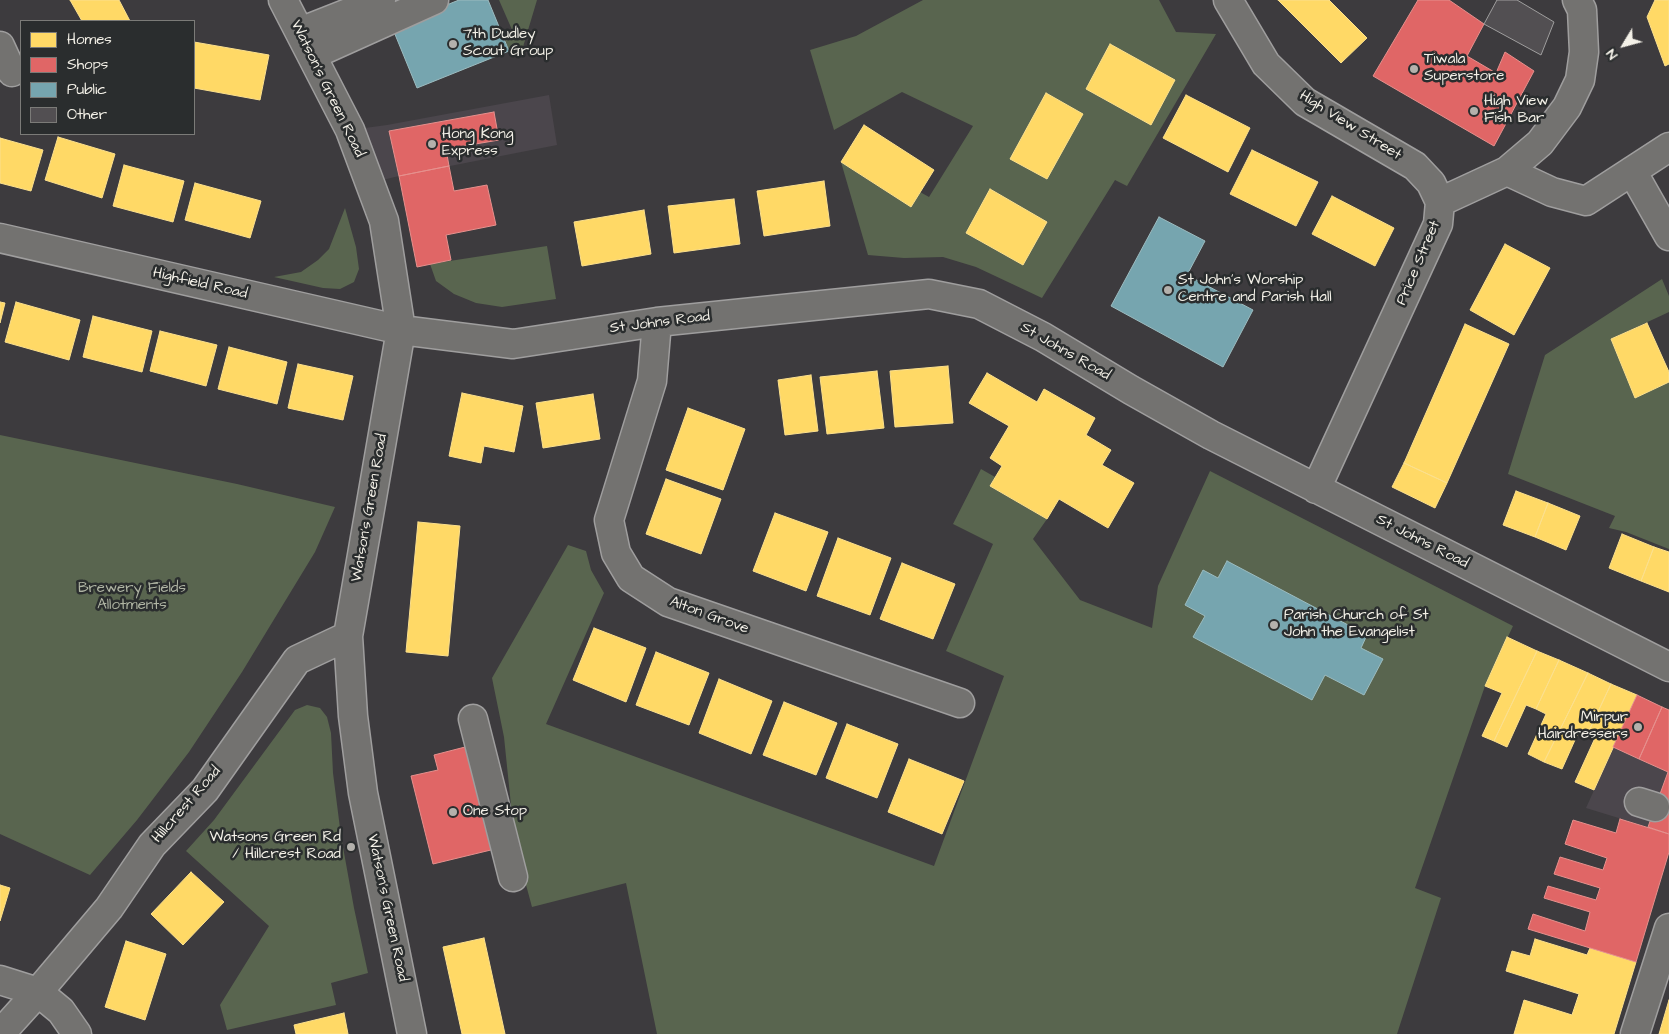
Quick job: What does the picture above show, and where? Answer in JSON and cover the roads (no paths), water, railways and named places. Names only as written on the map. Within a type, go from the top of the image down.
[{"type":"street","name":"Watson's Green Road","points":[[283,0],[350,130],[384,221],[401,330],[348,636],[353,716],[363,794],[412,1034]]},
{"type":"street","points":[[306,44],[381,0]]},
{"type":"street","points":[[306,44],[434,0]]},
{"type":"street","name":"High View Street","points":[[1228,0],[1266,64],[1306,102],[1415,166],[1431,184],[1440,202]]},
{"type":"street","name":"Price Street","points":[[1316,489],[1438,224],[1440,202],[1507,171],[1540,143],[1567,107],[1580,80],[1584,52],[1582,10],[1576,0]]},
{"type":"street","points":[[0,46],[12,72]]},
{"type":"street","points":[[1507,171],[1552,192],[1586,201],[1669,147]]},
{"type":"street","points":[[1632,171],[1669,236]]},
{"type":"street","name":"Highfield Road","points":[[0,238],[401,330]]},
{"type":"street","name":"St Johns Road","points":[[401,330],[512,344],[658,322],[929,294],[979,304],[1043,337],[1185,421],[1669,667]]},
{"type":"street","name":"Alton Grove","points":[[658,322],[652,381],[608,520],[616,553],[630,578],[668,602],[960,703]]},
{"type":"street","name":"Hillcrest Road","points":[[0,1034],[109,908],[152,845],[205,790],[297,660],[348,636]]},
{"type":"street","points":[[473,719],[513,877]]},
{"type":"street","points":[[1635,1034],[1669,928]]},
{"type":"street","points":[[0,980],[38,992],[61,1011],[77,1034]]},
{"type":"place","name":"7th Dudley Scout Group","points":[[453,44]]},
{"type":"place","name":"Tiwala Superstore","points":[[1414,69]]},
{"type":"place","name":"High View Fish Bar","points":[[1474,111]]},
{"type":"place","name":"Hong Kong Express","points":[[432,144]]},
{"type":"place","name":"St John's Worship Centre and Parish Hall","points":[[1168,290]]},
{"type":"place","name":"Parish Church of St John the Evangelist","points":[[1274,625]]},
{"type":"place","name":"Mirpur Hairdressers","points":[[1638,727]]},
{"type":"place","name":"One Stop","points":[[453,812]]},
{"type":"place","name":"Watsons Green Rd / Hillcrest Road","points":[[351,847]]},
{"type":"park label","name":"Brewery Fields Allotments","points":[[132,598]]}]
